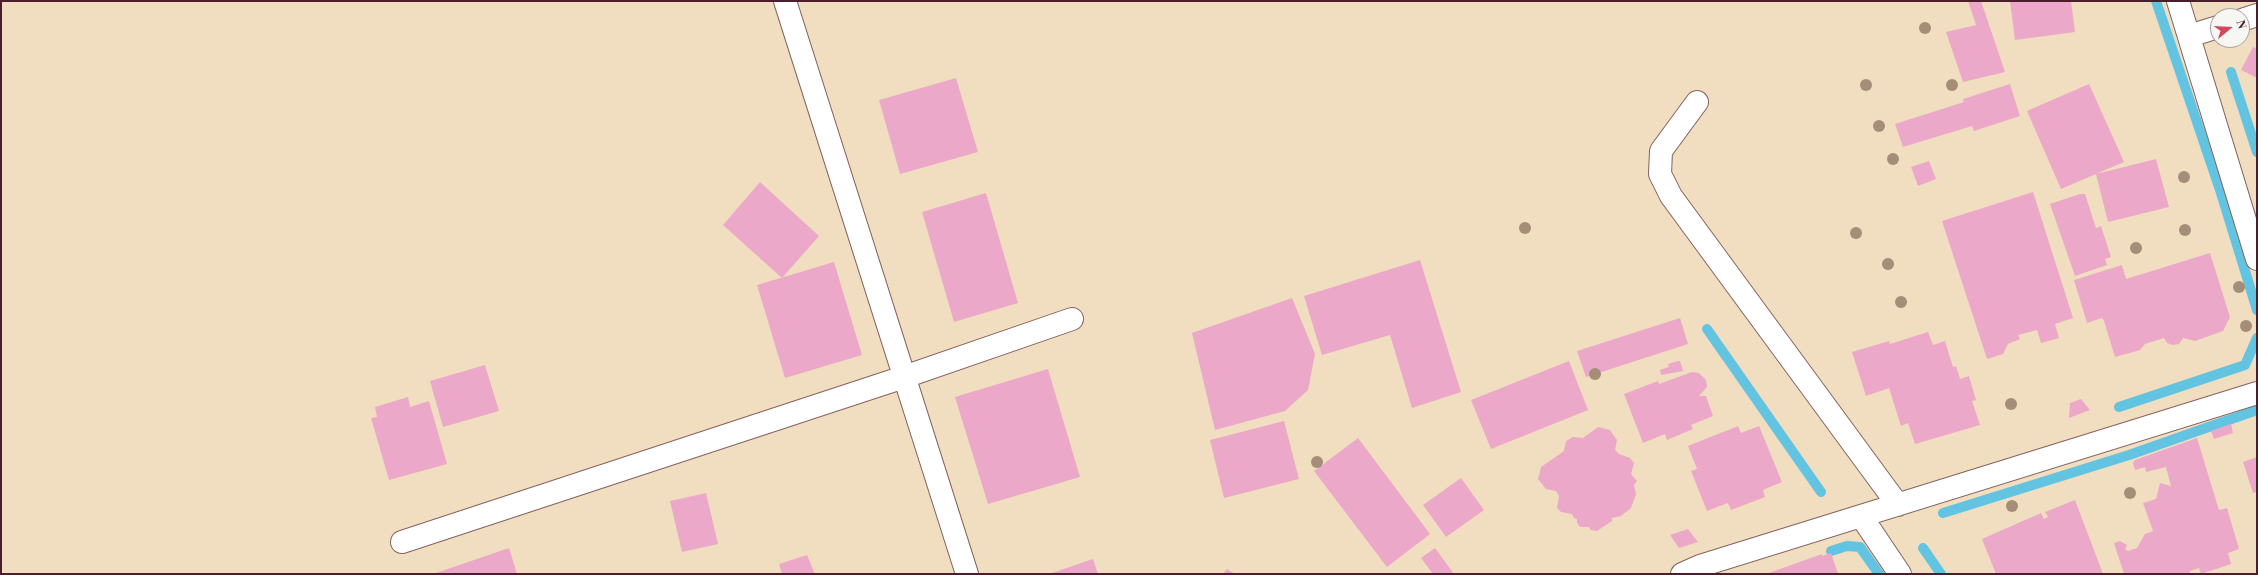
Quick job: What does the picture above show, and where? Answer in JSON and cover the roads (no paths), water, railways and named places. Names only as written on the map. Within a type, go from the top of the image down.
[{"type":"street","points":[[785,1],[967,574]]},
{"type":"street","points":[[2178,1],[2257,259]]},
{"type":"street","points":[[2189,36],[2210,29]]},
{"type":"street","points":[[1697,102],[1661,151],[1660,174],[1671,196],[1898,505]]},
{"type":"street","points":[[402,542],[904,377],[1072,319]]},
{"type":"street","points":[[1696,571],[1861,516],[2257,393]]},
{"type":"street","points":[[1861,516],[1900,574]]},
{"type":"waterway","points":[[2156,1],[2221,193],[2257,310]]},
{"type":"waterway","points":[[2231,72],[2257,152]]},
{"type":"waterway","points":[[1707,329],[1821,492]]},
{"type":"waterway","points":[[2119,407],[2245,365],[2257,338]]},
{"type":"waterway","points":[[1943,513],[2129,455],[2257,410]]},
{"type":"waterway","points":[[1831,551],[1847,546],[1860,547],[1879,574]]},
{"type":"waterway","points":[[1923,548],[1941,574]]}]
